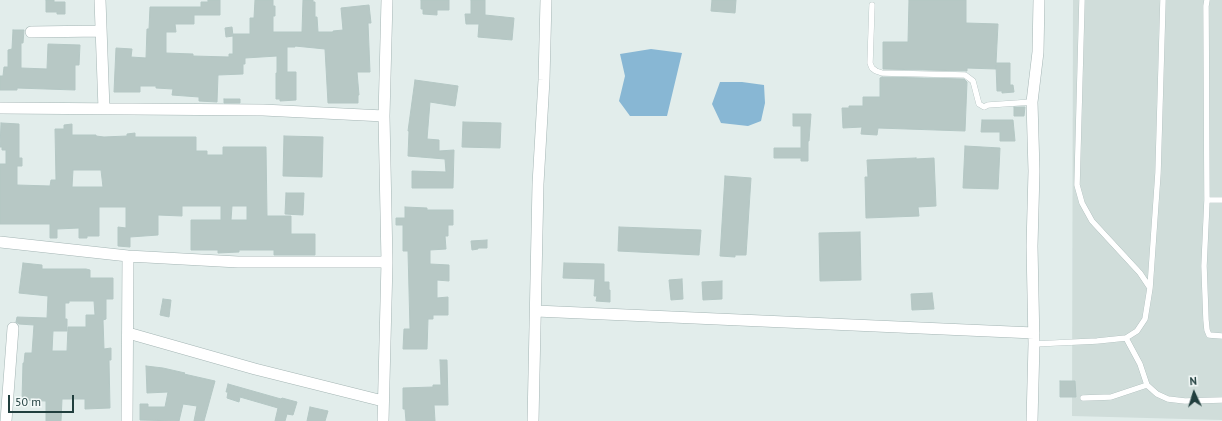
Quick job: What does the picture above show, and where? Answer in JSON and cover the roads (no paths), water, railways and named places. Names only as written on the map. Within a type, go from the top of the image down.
[{"type":"street","points":[[100,0],[104,110]]},
{"type":"street","points":[[383,421],[387,262],[384,116],[387,0]]},
{"type":"street","points":[[533,421],[538,198],[544,80],[546,0]]},
{"type":"street","points":[[1032,421],[1034,338],[1032,246],[1034,171],[1032,102],[1038,52],[1039,0]]},
{"type":"street","points":[[31,32],[101,31]]},
{"type":"street","points":[[0,108],[104,110],[263,110],[384,116]]},
{"type":"street","points":[[0,242],[128,256],[238,262],[387,262]]},
{"type":"street","points":[[127,421],[128,256]]},
{"type":"street","points":[[536,311],[1034,338]]},
{"type":"street","points":[[6,421],[13,328]]},
{"type":"street","points":[[128,333],[255,369],[383,401]]},
{"type":"lane","points":[[1082,0],[1077,185],[1082,203],[1092,221],[1140,273],[1150,288]]},
{"type":"lane","points":[[1034,338],[1096,341],[1126,338],[1137,331],[1146,319],[1150,288],[1158,173],[1163,0]]},
{"type":"lane","points":[[1207,0],[1205,109],[1207,200],[1204,266],[1207,330],[1209,335],[1222,336]]},
{"type":"lane","points":[[872,5],[870,63],[872,68],[876,71],[882,73],[965,75],[973,81],[979,104],[984,107],[988,105],[1032,102]]},
{"type":"lane","points":[[1207,200],[1222,200]]},
{"type":"lane","points":[[1126,338],[1140,364],[1147,385],[1157,394],[1168,399],[1185,401],[1222,400]]},
{"type":"lane","points":[[1083,398],[1111,397],[1147,385]]},
{"type":"water","points":[[651,49],[682,53],[667,116],[630,116],[619,101],[625,76],[620,54]]},
{"type":"water","points":[[720,82],[742,82],[764,85],[765,103],[761,121],[748,126],[721,123],[712,104]]}]
